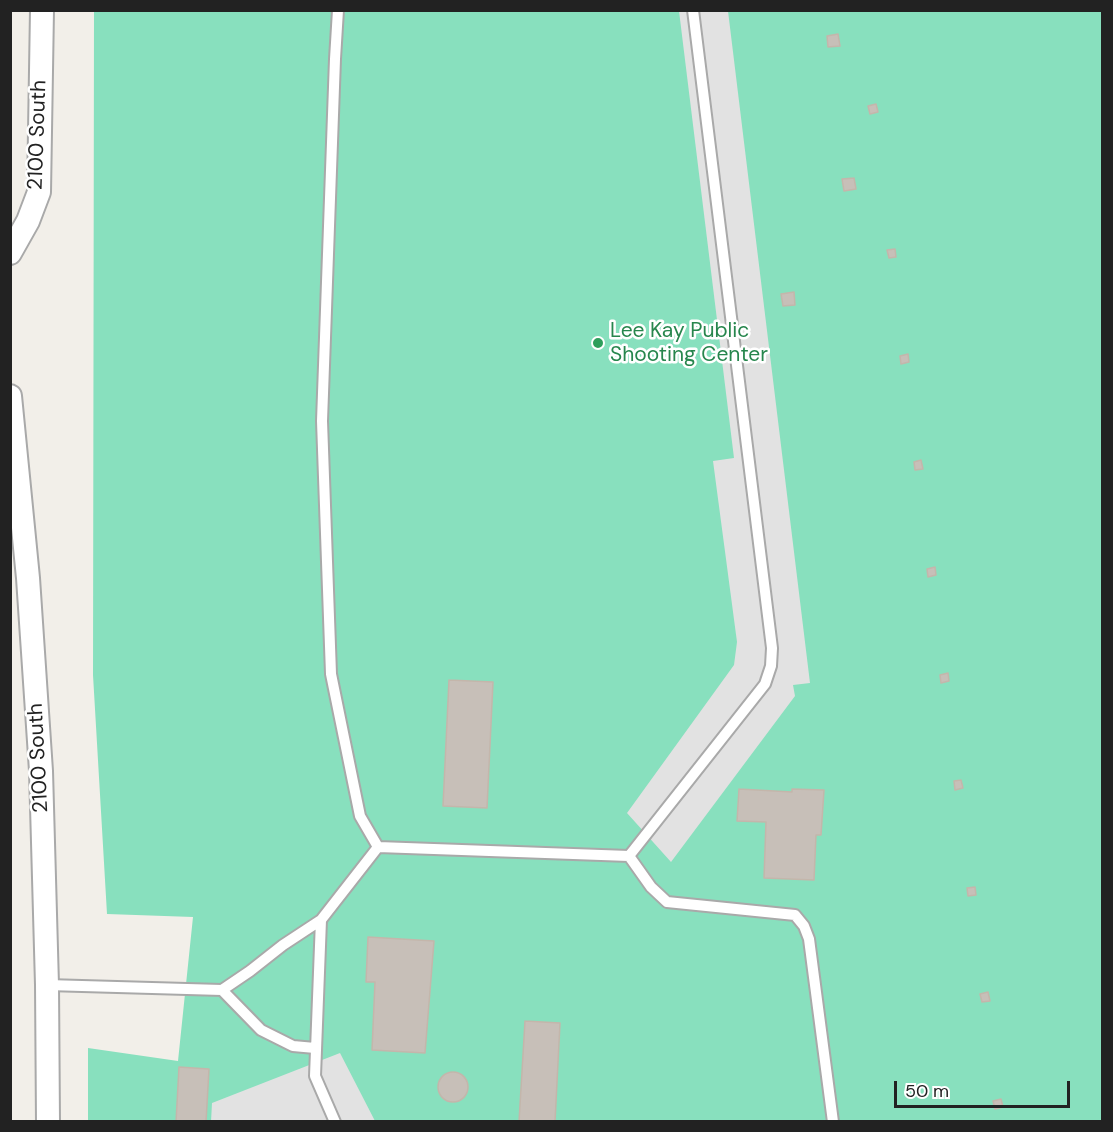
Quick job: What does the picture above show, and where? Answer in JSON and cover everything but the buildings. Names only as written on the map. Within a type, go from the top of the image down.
[{"type":"street","name":"2100 South","points":[[10,253],[28,221],[39,192],[42,10]]},
{"type":"street","name":"2100 South","points":[[10,396],[28,578],[38,713],[47,985],[48,1122]]},
{"type":"lane","points":[[338,10],[322,421],[331,674],[360,816],[378,847]]},
{"type":"lane","points":[[629,856],[765,684],[772,657],[693,10]]},
{"type":"lane","points":[[378,847],[629,856]]},
{"type":"lane","points":[[47,985],[222,990],[321,920],[378,847]]},
{"type":"lane","points":[[629,856],[651,887],[667,902],[795,915],[804,926],[809,939],[832,1122]]},
{"type":"lane","points":[[321,920],[315,1076],[335,1122]]},
{"type":"lane","points":[[222,990],[261,1030],[294,1046],[315,1048]]},
{"type":"green space","name":"Lee Kay Public Shooting Center","points":[[94,11],[1102,11],[1102,1121],[88,1121],[88,1048],[178,1061],[193,917],[107,914],[93,675]]},
{"type":"shaded area","points":[[679,11],[728,11],[810,683],[793,685],[795,696],[671,862],[627,813],[734,665],[737,642],[713,461],[734,458]]},
{"type":"shaded area","points":[[340,1053],[375,1121],[211,1122],[212,1103]]},
{"type":"place","name":"Lee Kay Public Shooting Center","points":[[598,343]]}]
